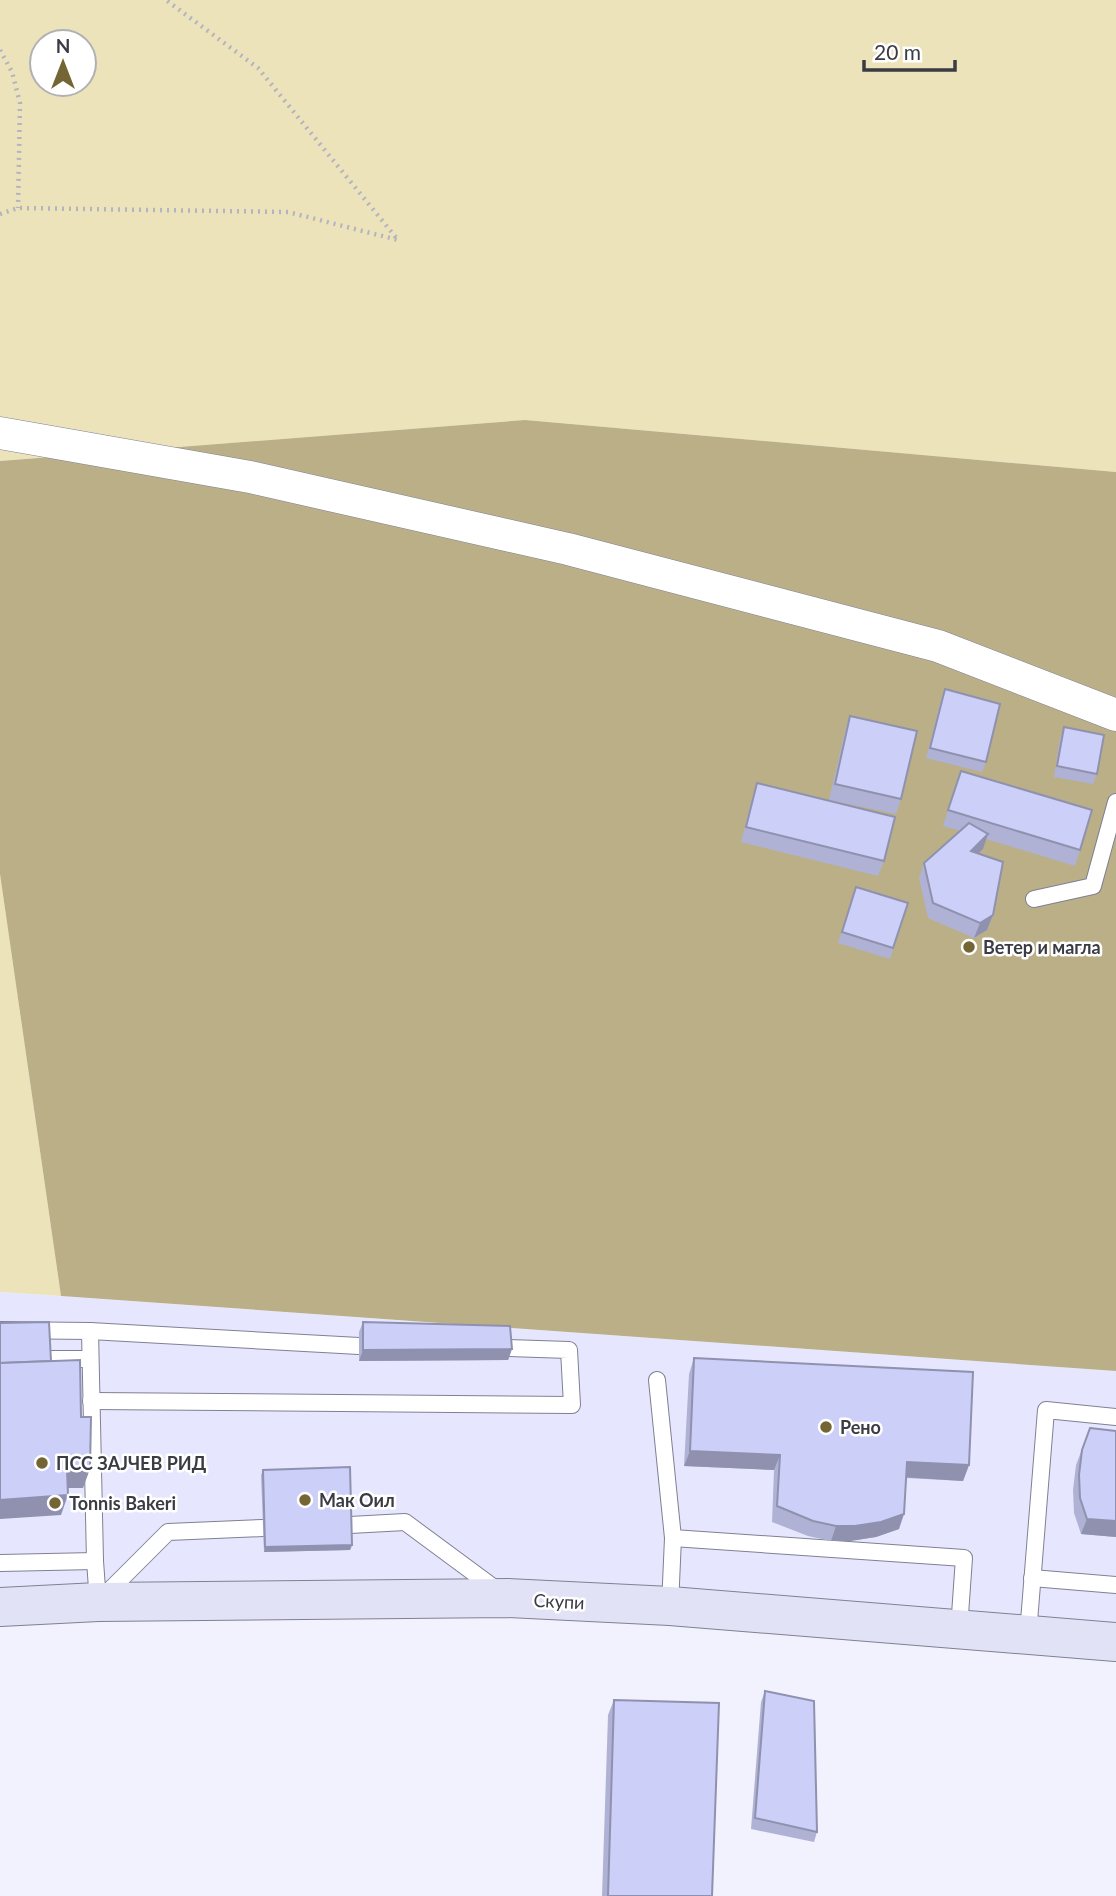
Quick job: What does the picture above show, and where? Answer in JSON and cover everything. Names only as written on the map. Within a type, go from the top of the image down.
[{"type":"street","points":[[0,433],[250,477],[568,549],[938,646],[1116,715]]},
{"type":"street","name":"Скупи","points":[[0,1607],[98,1602],[507,1598],[670,1606],[1116,1642]]},
{"type":"lane","points":[[1034,899],[1093,886],[1116,802]]},
{"type":"lane","points":[[0,1330],[90,1331],[359,1346]]},
{"type":"lane","points":[[90,1331],[98,1602]]},
{"type":"lane","points":[[91,1401],[572,1405],[569,1350],[507,1348]]},
{"type":"lane","points":[[45,1359],[90,1359]]},
{"type":"lane","points":[[657,1380],[673,1538],[670,1606]]},
{"type":"lane","points":[[1028,1634],[1046,1410],[1116,1416]]},
{"type":"lane","points":[[350,1525],[405,1522],[507,1598]]},
{"type":"lane","points":[[98,1602],[168,1532],[263,1528]]},
{"type":"lane","points":[[673,1538],[964,1558],[959,1629]]},
{"type":"lane","points":[[0,1563],[95,1561]]},
{"type":"lane","points":[[1032,1578],[1116,1585]]},
{"type":"path","points":[[0,214],[18,208],[288,212],[398,240],[258,68],[166,0]]},
{"type":"path","points":[[0,50],[12,72],[20,103],[18,208]]},
{"type":"shaded area","points":[[0,0],[1116,0],[1116,472],[525,420],[0,461]]},
{"type":"shaded area","points":[[525,420],[1116,472],[1116,1371],[61,1296],[0,874],[0,461]]},
{"type":"shaded area","points":[[0,874],[61,1296],[0,1292]]},
{"type":"shaded area","points":[[0,1292],[1116,1371],[1116,1642],[845,1619],[0,1607]]},
{"type":"building","points":[[945,689],[1000,704],[986,762],[930,748]]},
{"type":"building","points":[[850,716],[917,731],[901,799],[835,784]]},
{"type":"building","points":[[1064,727],[1104,735],[1097,774],[1057,766]]},
{"type":"building","points":[[961,771],[1092,810],[1080,850],[948,810]]},
{"type":"building","points":[[757,783],[895,817],[884,861],[746,827]]},
{"type":"building","points":[[969,823],[988,834],[971,851],[1003,862],[993,915],[980,923],[933,903],[924,863]]},
{"type":"building","points":[[856,887],[908,903],[893,948],[842,932]]},
{"type":"building","points":[[49,1322],[51,1361],[0,1363],[0,1323]]},
{"type":"building","points":[[363,1322],[510,1326],[512,1349],[363,1350]]},
{"type":"building","name":"Рено","points":[[694,1358],[973,1372],[969,1465],[907,1462],[904,1514],[881,1522],[855,1526],[836,1526],[813,1521],[777,1506],[780,1455],[690,1451]]},
{"type":"building","name":"ПСС ЗАЈЧЕВ РИД","points":[[80,1360],[81,1417],[91,1417],[90,1469],[67,1469],[68,1495],[0,1500],[0,1363]]},
{"type":"building","points":[[1090,1428],[1116,1431],[1116,1521],[1087,1519],[1080,1498],[1082,1450]]},
{"type":"building","name":"Мак Оил","points":[[350,1467],[352,1545],[265,1547],[263,1470]]},
{"type":"building","points":[[765,1691],[814,1701],[817,1832],[755,1818]]},
{"type":"building","points":[[614,1700],[719,1703],[712,1896],[608,1896]]},
{"type":"place","name":"Ветер и магла","points":[[969,947]]},
{"type":"place","name":"Рено","points":[[826,1427]]},
{"type":"place","name":"ПСС ЗАЈЧЕВ РИД","points":[[42,1463]]},
{"type":"place","name":"Мак Оил","points":[[305,1500]]},
{"type":"place","name":"Tonnis Bakeri","points":[[55,1503]]}]
